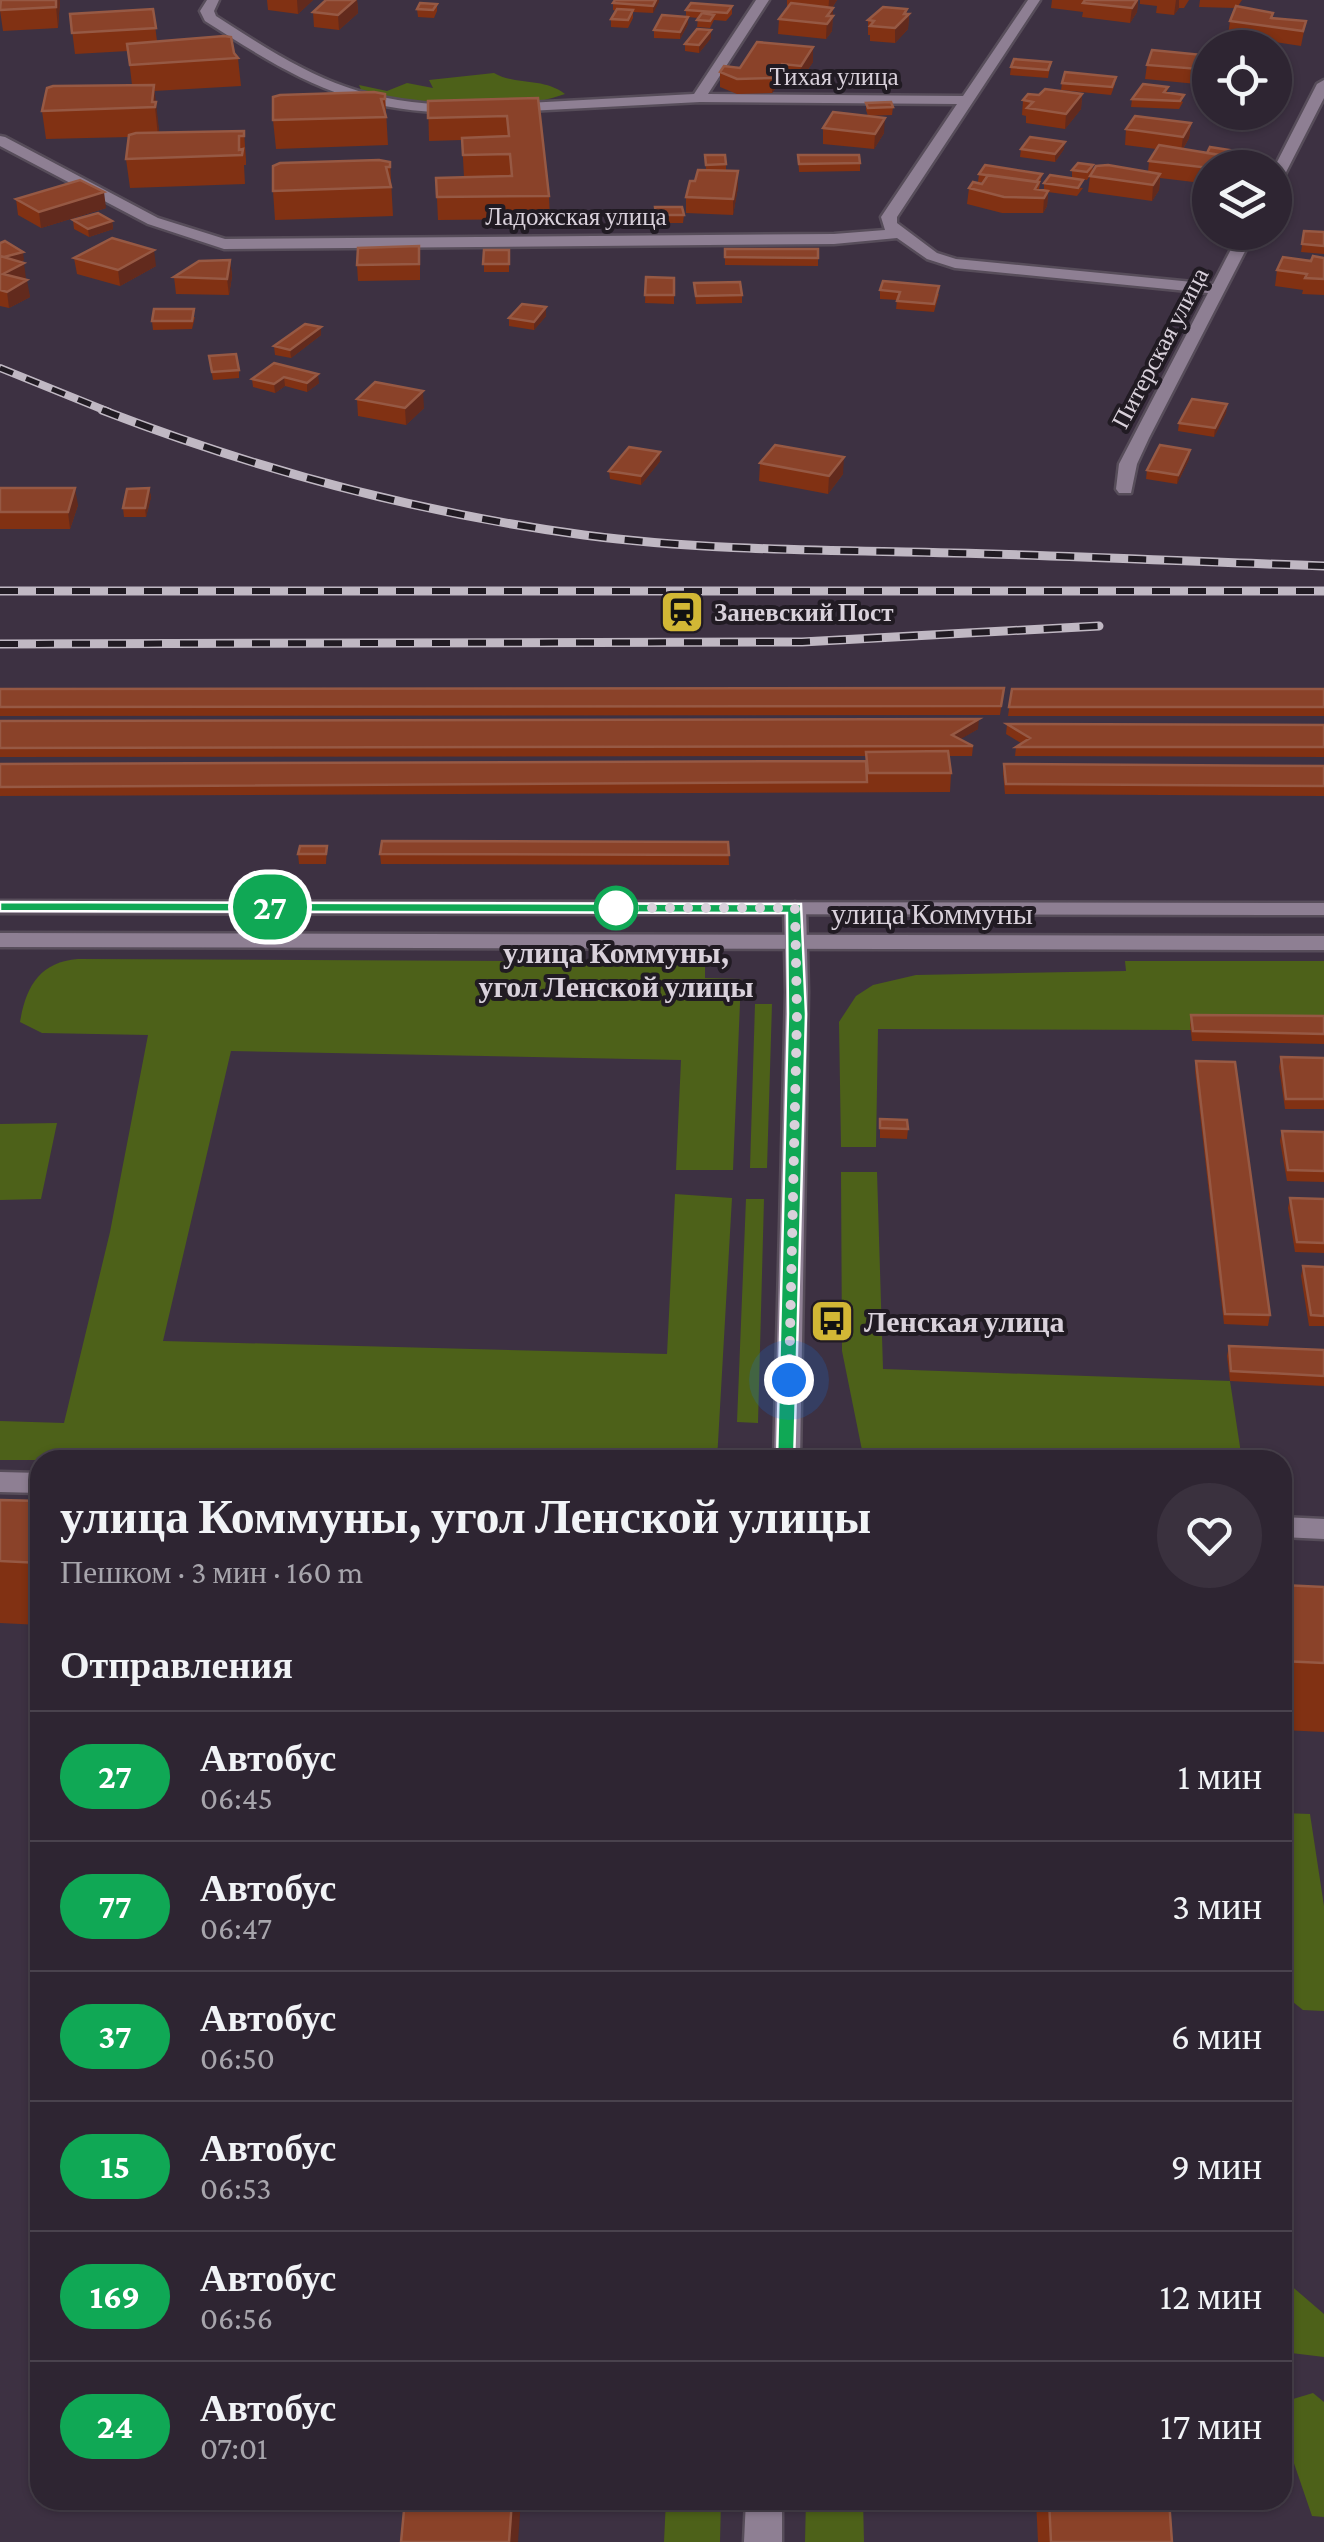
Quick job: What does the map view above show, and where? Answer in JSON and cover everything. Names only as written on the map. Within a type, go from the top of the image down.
[{"type":"street","points":[[700,98],[702,87],[764,0]]},
{"type":"street","points":[[1034,0],[889,217],[889,225],[932,256],[955,263],[1218,290]]},
{"type":"street","points":[[210,6],[210,18],[302,76],[344,97],[400,108],[477,109]]},
{"type":"street","points":[[1290,150],[1324,84]]},
{"type":"street","name":"Тихая улица","points":[[495,108],[700,98],[968,100]]},
{"type":"street","name":"Ладожская улица","points":[[0,140],[153,220],[224,244],[834,239],[896,233]]},
{"type":"street","name":"Питерская улица","points":[[1124,490],[1128,464],[1239,250]]},
{"type":"street","name":"улица Коммуны","points":[[0,907],[1324,908]]},
{"type":"street","points":[[787,1450],[795,908]]},
{"type":"street","name":"улица Коммуны","points":[[0,940],[1324,943]]},
{"type":"street","points":[[0,1482],[30,1483]]},
{"type":"street","points":[[1292,1527],[1324,1529]]},
{"type":"street","points":[[763,2542],[764,2510]]},
{"type":"green space","points":[[494,73],[548,85],[565,94],[518,104],[436,105],[384,98],[362,92],[359,85],[387,91],[407,83],[433,88],[429,80]]},
{"type":"green space","points":[[65,961],[705,962],[705,978],[741,979],[733,1170],[676,1170],[681,1060],[231,1051],[163,1341],[667,1354],[675,1194],[732,1198],[718,1450],[30,1450],[30,1460],[0,1460],[0,1421],[64,1423],[110,1232],[148,1035],[42,1033],[20,1022],[26,997],[37,978]]},
{"type":"green space","points":[[1125,961],[1324,961],[1324,1026],[1191,1030],[878,1029],[876,1147],[841,1147],[839,1022],[856,996],[873,985],[916,975],[1126,971]]},
{"type":"green space","points":[[755,1004],[772,1004],[767,1168],[750,1168]]},
{"type":"green space","points":[[57,1123],[41,1199],[0,1200],[0,1124]]},
{"type":"green space","points":[[841,1172],[877,1172],[883,1369],[1230,1381],[1240,1450],[862,1450],[842,1351]]},
{"type":"green space","points":[[746,1199],[764,1199],[758,1423],[737,1422]]},
{"type":"green space","points":[[1292,1813],[1310,1814],[1324,1906],[1324,2011],[1303,2010],[1292,2001]]},
{"type":"green space","points":[[1292,2286],[1324,2314],[1324,2357],[1292,2353]]},
{"type":"green space","points":[[1313,2393],[1324,2402],[1324,2517],[1312,2516],[1292,2457],[1292,2399]]},
{"type":"green space","points":[[666,2510],[721,2510],[720,2542],[664,2542]]},
{"type":"green space","points":[[806,2510],[863,2510],[864,2542],[805,2542]]},
{"type":"building","points":[[1,0],[56,0],[56,7],[0,10]]},
{"type":"building","points":[[326,0],[355,0],[338,15],[313,12]]},
{"type":"building","points":[[656,0],[653,6],[613,3]]},
{"type":"building","points":[[1137,0],[1132,8],[1083,3]]},
{"type":"building","points":[[420,3],[437,4],[433,10],[417,9]]},
{"type":"building","points":[[691,3],[732,6],[727,13],[686,10]]},
{"type":"building","points":[[791,3],[833,8],[827,16],[833,16],[827,24],[779,19]]},
{"type":"building","points":[[1236,6],[1273,13],[1271,18],[1306,21],[1303,31],[1230,21]]},
{"type":"building","points":[[883,7],[907,9],[904,14],[909,14],[895,28],[870,26],[874,21],[868,20]]},
{"type":"building","points":[[153,9],[156,28],[72,33],[70,14]]},
{"type":"building","points":[[617,9],[633,10],[628,20],[611,19]]},
{"type":"building","points":[[702,13],[714,15],[710,21],[697,20]]},
{"type":"building","points":[[662,15],[688,17],[680,32],[654,30]]},
{"type":"building","points":[[697,29],[711,30],[699,45],[685,44]]},
{"type":"building","points":[[231,37],[238,58],[130,65],[127,44]]},
{"type":"building","points":[[757,42],[813,47],[801,66],[782,64],[773,78],[737,79],[720,72],[724,66],[740,68]]},
{"type":"building","points":[[1152,50],[1192,54],[1192,68],[1147,65]]},
{"type":"building","points":[[1014,59],[1051,62],[1048,70],[1011,67]]},
{"type":"building","points":[[1065,72],[1116,77],[1112,87],[1062,83]]},
{"type":"building","points":[[1143,84],[1168,87],[1164,92],[1184,95],[1180,101],[1132,99]]},
{"type":"building","points":[[154,85],[155,107],[42,111],[47,88],[53,86]]},
{"type":"building","points":[[1045,89],[1082,94],[1066,114],[1027,108],[1033,102],[1023,100],[1028,94],[1039,95]]},
{"type":"building","points":[[385,94],[385,99],[381,99],[386,117],[273,120],[273,97],[280,95]]},
{"type":"building","points":[[538,98],[549,196],[437,197],[436,178],[512,176],[510,154],[463,155],[462,138],[509,136],[507,116],[428,118],[428,101]]},
{"type":"building","points":[[891,102],[893,107],[868,108],[866,103]]},
{"type":"building","points":[[833,112],[885,118],[875,134],[823,128]]},
{"type":"building","points":[[1135,116],[1191,123],[1183,137],[1126,129]]},
{"type":"building","points":[[244,131],[244,136],[239,136],[242,155],[126,159],[129,135],[136,133]]},
{"type":"building","points":[[1030,137],[1065,142],[1055,154],[1021,149]]},
{"type":"building","points":[[1159,145],[1192,150],[1192,166],[1149,161]]},
{"type":"building","points":[[705,155],[725,155],[726,164],[706,165]]},
{"type":"building","points":[[798,155],[859,155],[860,163],[799,164]]},
{"type":"building","points":[[390,162],[390,167],[386,167],[391,187],[273,191],[273,166],[280,163]]},
{"type":"building","points":[[1078,163],[1093,165],[1087,172],[1072,170]]},
{"type":"building","points":[[985,165],[1042,174],[1036,182],[979,174]]},
{"type":"building","points":[[1096,166],[1160,174],[1153,185],[1090,176]]},
{"type":"building","points":[[698,170],[738,171],[733,199],[686,197]]},
{"type":"building","points":[[988,175],[1039,182],[1035,189],[1048,191],[1044,198],[1004,197],[969,188],[973,182],[982,184]]},
{"type":"building","points":[[1050,175],[1083,180],[1078,188],[1044,183]]},
{"type":"building","points":[[80,180],[104,192],[39,212],[16,199]]},
{"type":"building","points":[[655,207],[682,207],[684,215],[656,215]]},
{"type":"building","points":[[98,213],[112,221],[88,229],[73,220]]},
{"type":"building","points":[[1304,231],[1324,232],[1324,246],[1302,244]]},
{"type":"building","points":[[112,238],[154,250],[118,270],[74,258]]},
{"type":"building","points":[[5,241],[23,252],[0,256],[0,243]]},
{"type":"building","points":[[419,246],[419,264],[357,265],[358,248]]},
{"type":"building","points":[[725,249],[818,249],[818,258],[725,257]]},
{"type":"building","points":[[484,250],[509,250],[509,264],[483,264]]},
{"type":"building","points":[[0,256],[24,263],[3,274],[27,280],[7,292],[0,290]]},
{"type":"building","points":[[1313,256],[1324,258],[1324,279],[1277,270],[1283,257],[1311,261]]},
{"type":"building","points":[[230,260],[227,279],[174,277],[199,261]]},
{"type":"building","points":[[646,277],[674,278],[674,295],[645,295]]},
{"type":"building","points":[[883,281],[939,286],[934,304],[897,301],[900,292],[880,290]]},
{"type":"building","points":[[740,282],[742,295],[696,296],[694,283]]},
{"type":"building","points":[[522,304],[546,307],[534,322],[509,318]]},
{"type":"building","points":[[154,309],[194,309],[192,321],[152,321]]},
{"type":"building","points":[[305,324],[321,327],[290,350],[274,346]]},
{"type":"building","points":[[236,354],[239,370],[212,372],[209,356]]},
{"type":"building","points":[[274,363],[318,374],[307,383],[284,377],[274,384],[252,379]]},
{"type":"building","points":[[375,382],[423,391],[405,408],[357,399]]},
{"type":"building","points":[[1192,399],[1227,404],[1215,428],[1179,423]]},
{"type":"building","points":[[775,445],[844,457],[829,476],[760,463]]},
{"type":"building","points":[[1160,445],[1190,450],[1178,475],[1147,470]]},
{"type":"building","points":[[629,447],[660,452],[641,476],[609,471]]},
{"type":"building","points":[[0,488],[75,488],[68,512],[0,512]]},
{"type":"building","points":[[149,488],[145,508],[123,508],[127,489]]},
{"type":"building","points":[[1004,688],[1001,706],[0,707],[0,689]]},
{"type":"building","points":[[1012,689],[1324,689],[1324,707],[1009,707]]},
{"type":"building","points":[[979,719],[952,735],[973,746],[0,748],[0,721]]},
{"type":"building","points":[[1007,724],[1324,725],[1324,747],[1016,747],[1030,738]]},
{"type":"building","points":[[948,751],[951,773],[868,773],[866,752]]},
{"type":"building","points":[[866,761],[867,782],[0,787],[0,764]]},
{"type":"building","points":[[1004,764],[1324,766],[1324,786],[1006,784]]},
{"type":"building","points":[[382,841],[728,842],[729,855],[380,854]]},
{"type":"building","points":[[300,846],[327,846],[326,854],[298,854]]},
{"type":"building","points":[[1191,1015],[1324,1016],[1324,1034],[1193,1031]]},
{"type":"building","points":[[1281,1057],[1324,1058],[1324,1099],[1286,1099]]},
{"type":"building","points":[[1196,1061],[1235,1062],[1270,1315],[1225,1314]]},
{"type":"building","points":[[880,1119],[907,1120],[908,1129],[880,1128]]},
{"type":"building","points":[[1282,1131],[1324,1132],[1324,1171],[1288,1170]]},
{"type":"building","points":[[1290,1198],[1324,1199],[1324,1243],[1297,1242]]},
{"type":"building","points":[[1303,1266],[1324,1267],[1324,1316],[1311,1315]]},
{"type":"building","points":[[1229,1346],[1324,1350],[1324,1376],[1231,1371]]},
{"type":"building","points":[[0,1500],[30,1501],[30,1562],[0,1561]]},
{"type":"building","points":[[1292,1585],[1324,1587],[1324,1663],[1292,1661]]},
{"type":"building","points":[[404,2510],[511,2510],[509,2542],[401,2542]]},
{"type":"building","points":[[1049,2510],[1170,2510],[1172,2542],[1051,2542]]},
{"type":"railway","points":[[0,368],[109,412]]},
{"type":"railway","points":[[102,410],[220,452],[340,487],[461,515],[584,535],[722,547],[1324,566]]},
{"type":"railway","points":[[0,591],[1324,591]]},
{"type":"railway","points":[[0,644],[802,642],[1099,626]]},
{"type":"bus line","name":"27","points":[[0,907],[795,908],[797,1014],[787,1450]]},
{"type":"place","name":"Заневский Пост","points":[[682,612]]},
{"type":"place","name":"улица Коммуны, угол Ленской улицы","points":[[616,908]]},
{"type":"place","name":"Ленская улица","points":[[832,1321]]},
{"type":"route","points":[[616,908],[795,908],[797,1014],[789,1380]]}]
